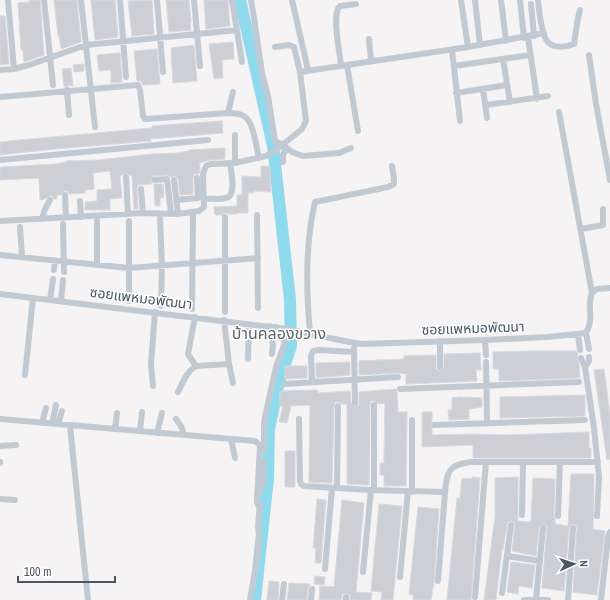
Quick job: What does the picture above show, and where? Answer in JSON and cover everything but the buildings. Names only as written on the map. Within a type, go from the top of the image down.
[{"type":"street","points":[[8,0],[14,69]]},
{"type":"street","points":[[44,0],[53,85]]},
{"type":"street","points":[[81,0],[95,127]]},
{"type":"street","points":[[120,0],[126,78]]},
{"type":"street","points":[[157,0],[163,72]]},
{"type":"street","points":[[194,0],[200,66]]},
{"type":"street","points":[[232,0],[242,62]]},
{"type":"street","points":[[250,0],[274,140],[298,156],[339,153],[351,148]]},
{"type":"street","points":[[292,0],[308,70]]},
{"type":"street","points":[[461,0],[468,48]]},
{"type":"street","points":[[475,0],[480,45]]},
{"type":"street","points":[[501,0],[506,41]]},
{"type":"street","points":[[520,0],[528,37],[537,99]]},
{"type":"street","points":[[538,0],[546,41],[551,46],[574,45],[580,10]]},
{"type":"street","points":[[356,4],[340,6],[336,12],[336,23],[358,131]]},
{"type":"street","points":[[528,37],[531,4]]},
{"type":"street","points":[[0,70],[14,69],[51,58],[86,45],[237,30]]},
{"type":"street","points":[[300,72],[468,48],[544,33]]},
{"type":"street","points":[[369,39],[371,61]]},
{"type":"street","points":[[0,221],[143,213],[174,214],[202,209],[204,207],[203,174],[206,166],[262,157],[283,147],[305,125],[306,121],[300,72],[294,47],[289,45],[275,47]]},
{"type":"street","points":[[452,50],[460,121]]},
{"type":"street","points":[[454,66],[530,55]]},
{"type":"street","points":[[589,55],[596,104],[610,180]]},
{"type":"street","points":[[503,59],[510,102]]},
{"type":"street","points":[[0,97],[138,85],[140,90],[143,118],[148,119],[228,112],[238,113],[248,119],[262,157]]},
{"type":"street","points":[[456,93],[507,85]]},
{"type":"street","points":[[483,89],[487,118]]},
{"type":"street","points":[[67,90],[69,116]]},
{"type":"street","points":[[228,112],[233,92]]},
{"type":"street","points":[[486,105],[537,99],[548,96]]},
{"type":"street","points":[[559,112],[592,293],[590,302],[591,323],[586,333],[588,349]]},
{"type":"street","points":[[204,198],[226,198],[230,196],[232,192],[232,163],[235,135]]},
{"type":"street","points":[[0,160],[208,140]]},
{"type":"street","points":[[283,147],[283,162]]},
{"type":"street","points":[[310,333],[307,305],[308,254],[309,223],[314,202],[388,187],[394,184],[392,166]]},
{"type":"street","points":[[126,177],[128,214]]},
{"type":"street","points":[[176,200],[198,198],[197,178]]},
{"type":"street","points":[[154,180],[167,179],[174,214]]},
{"type":"street","points":[[174,180],[176,200],[174,214]]},
{"type":"street","points":[[141,189],[143,213]]},
{"type":"street","points":[[65,196],[66,217]]},
{"type":"street","points":[[42,219],[45,208],[50,200]]},
{"type":"street","points":[[80,201],[81,217]]},
{"type":"street","points":[[581,229],[603,225],[603,209]]},
{"type":"street","points":[[257,215],[258,308]]},
{"type":"street","points":[[192,309],[193,216]]},
{"type":"street","points":[[225,217],[225,312]]},
{"type":"street","points":[[160,219],[162,265],[161,306]]},
{"type":"street","points":[[97,221],[97,265]]},
{"type":"street","points":[[129,221],[129,301]]},
{"type":"street","points":[[64,224],[64,272]]},
{"type":"street","points":[[20,227],[22,257]]},
{"type":"street","points":[[0,255],[129,268],[258,258]]},
{"type":"street","points":[[54,270],[55,261]]},
{"type":"street","points":[[50,300],[53,279]]},
{"type":"street","points":[[61,301],[63,280]]},
{"type":"street","points":[[592,293],[597,289],[610,288]]},
{"type":"street","name":"ซอยแพหมอพัฒนา","points":[[0,294],[224,320],[301,331],[354,343],[370,344],[485,340],[586,333]]},
{"type":"street","points":[[25,375],[32,298]]},
{"type":"street","points":[[153,386],[151,364],[155,312]]},
{"type":"street","points":[[195,317],[188,354],[196,366]]},
{"type":"street","points":[[224,320],[229,364],[233,383]]},
{"type":"street","points":[[248,359],[249,324]]},
{"type":"street","points":[[272,354],[274,327]]},
{"type":"street","points":[[250,600],[257,560],[259,535],[258,525],[260,490],[263,481],[264,422],[276,367],[285,342],[274,327]]},
{"type":"street","points":[[578,334],[580,350]]},
{"type":"street","points":[[485,340],[486,355]]},
{"type":"street","points":[[440,341],[440,366]]},
{"type":"street","points":[[354,343],[355,403]]},
{"type":"street","points":[[312,382],[311,356],[313,351],[354,352]]},
{"type":"street","points":[[585,367],[589,361],[589,357]]},
{"type":"street","points":[[581,358],[585,367],[598,462],[599,493],[597,516]]},
{"type":"street","points":[[486,362],[487,423]]},
{"type":"street","points":[[178,392],[189,372],[196,366],[229,364]]},
{"type":"street","points":[[284,384],[398,377]]},
{"type":"street","points":[[400,389],[579,382]]},
{"type":"street","points":[[55,424],[56,405]]},
{"type":"street","points":[[363,572],[372,490],[374,405]]},
{"type":"street","points":[[325,569],[335,488],[338,406]]},
{"type":"street","points":[[42,423],[46,408]]},
{"type":"street","points":[[55,424],[62,411]]},
{"type":"street","points":[[115,429],[117,412]]},
{"type":"street","points":[[140,431],[142,412]]},
{"type":"street","points":[[157,433],[162,412]]},
{"type":"street","points":[[0,419],[256,441],[260,445],[257,502],[260,506]]},
{"type":"street","points":[[176,419],[181,426],[184,435]]},
{"type":"street","points":[[299,419],[301,484],[304,486],[410,492],[445,492]]},
{"type":"street","points":[[400,577],[410,492],[412,420]]},
{"type":"street","points":[[434,425],[585,420]]},
{"type":"street","points":[[70,426],[88,600]]},
{"type":"street","points":[[231,439],[235,458]]},
{"type":"street","points":[[0,446],[16,445]]},
{"type":"street","points":[[438,581],[445,492],[448,473],[451,468],[462,463],[486,462],[598,462]]},
{"type":"street","points":[[475,597],[486,462]]},
{"type":"street","points":[[522,515],[524,462]]},
{"type":"street","points":[[558,516],[560,462]]},
{"type":"street","points":[[0,499],[15,500]]},
{"type":"street","points":[[502,593],[511,525]]},
{"type":"street","points":[[539,599],[543,528]]},
{"type":"street","points":[[568,600],[573,528]]},
{"type":"street","points":[[601,600],[608,536],[610,532]]},
{"type":"street","points":[[507,556],[540,561]]},
{"type":"street","points":[[282,600],[284,584]]},
{"type":"street","points":[[311,600],[312,589]]},
{"type":"street","points":[[524,600],[548,600]]},
{"type":"waterway","points":[[240,0],[273,146],[290,300],[291,346],[279,382],[269,429],[268,478],[255,600]]},
{"type":"district","name":"บ้านคลองขวาง","points":[[279,333]]}]
